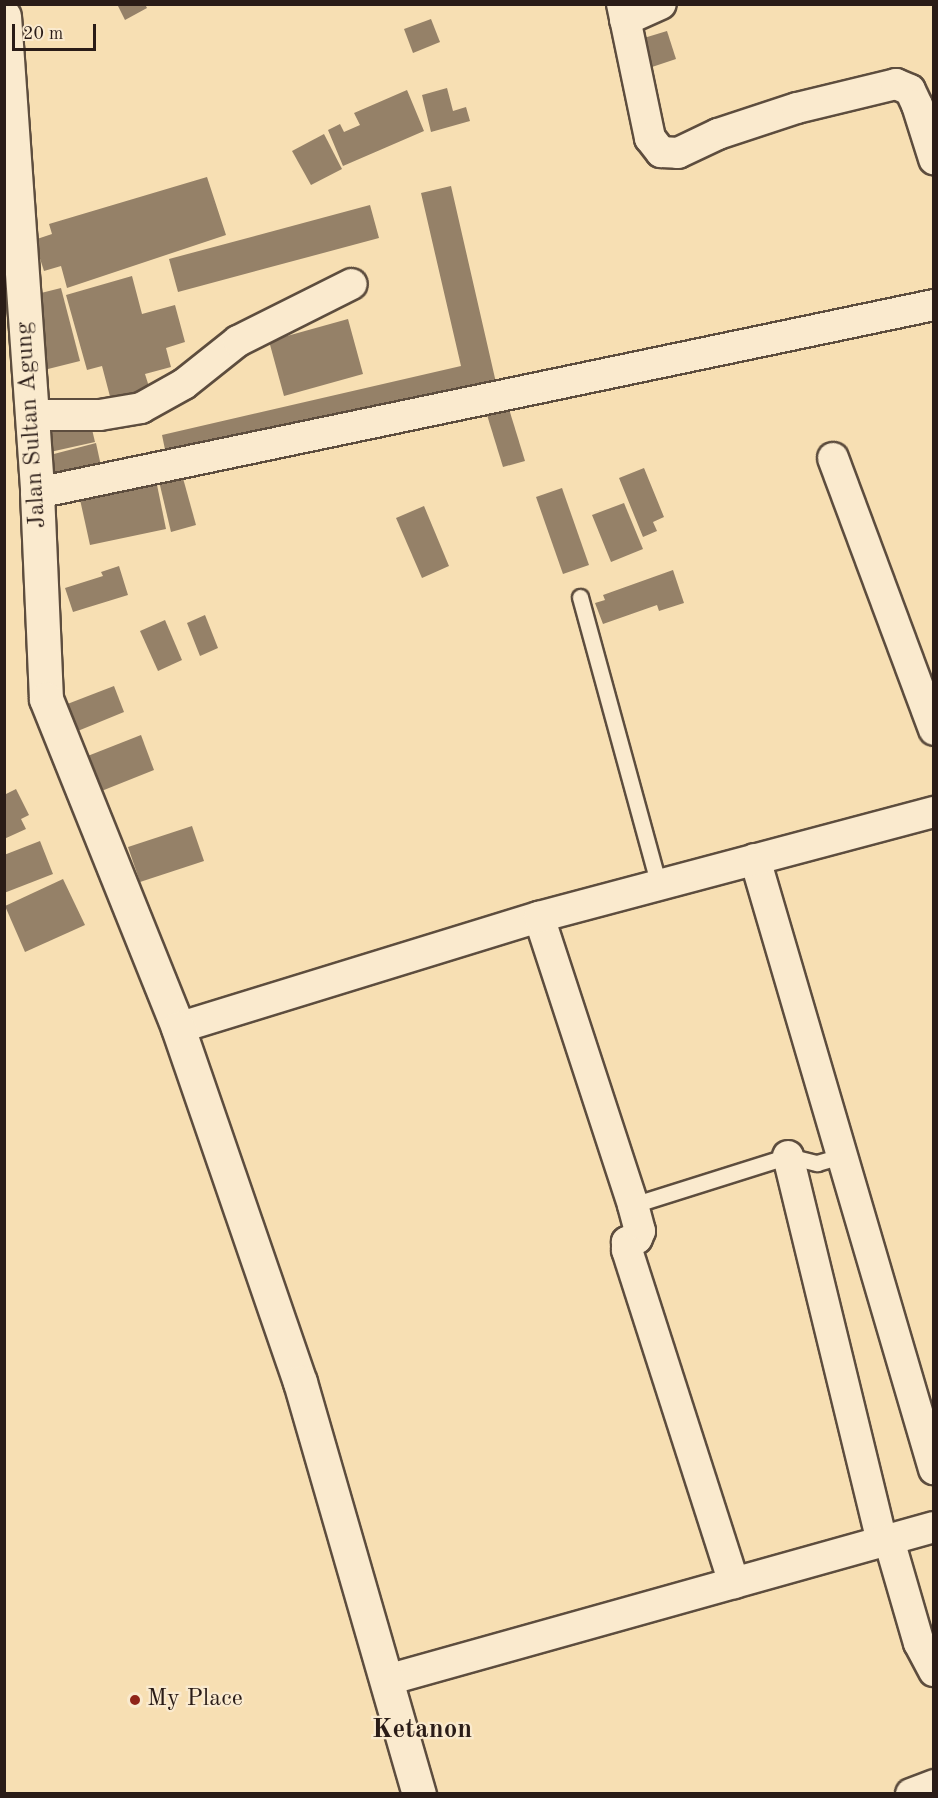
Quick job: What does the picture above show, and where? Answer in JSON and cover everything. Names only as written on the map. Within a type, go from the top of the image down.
[{"type":"street","points":[[661,4],[623,12],[650,138],[661,152],[678,153],[718,134],[797,108],[896,84],[910,90],[933,159]]},
{"type":"street","name":"Jalan Sultan Agung","points":[[4,16],[37,493],[46,655],[46,699],[178,1028],[300,1382],[419,1794]]},
{"type":"street","points":[[32,416],[100,415],[141,408],[184,384],[238,341],[352,284]]},
{"type":"street","points":[[37,493],[933,305]]},
{"type":"street","points":[[833,458],[933,730]]},
{"type":"street","points":[[178,1028],[539,917],[933,812]]},
{"type":"street","points":[[755,860],[933,1469]]},
{"type":"street","points":[[539,917],[633,1204],[640,1231],[637,1238],[627,1242],[627,1250],[734,1583]]},
{"type":"street","points":[[788,1156],[885,1541],[919,1643],[933,1671]]},
{"type":"street","points":[[387,1680],[933,1527]]},
{"type":"street","points":[[911,1794],[933,1785]]},
{"type":"lane","points":[[580,597],[659,885]]},
{"type":"lane","points":[[633,1204],[788,1156],[817,1163],[842,1156]]},
{"type":"building","points":[[117,4],[145,4],[147,8],[125,20]]},
{"type":"building","points":[[431,19],[440,42],[413,53],[404,29]]},
{"type":"building","points":[[667,31],[676,59],[643,70],[634,41]]},
{"type":"building","points":[[447,88],[453,111],[466,107],[470,121],[431,132],[422,95]]},
{"type":"building","points":[[407,90],[424,131],[343,166],[328,130],[340,124],[344,132],[360,125],[354,113]]},
{"type":"building","points":[[324,134],[342,169],[311,185],[292,151]]},
{"type":"building","points":[[207,177],[226,235],[67,288],[61,266],[44,271],[34,240],[52,234],[49,224]]},
{"type":"building","points":[[451,186],[497,387],[168,464],[162,435],[461,366],[421,193]]},
{"type":"building","points":[[370,205],[379,238],[178,292],[169,259]]},
{"type":"building","points":[[132,276],[142,314],[175,305],[185,342],[166,348],[171,367],[145,374],[151,393],[113,408],[102,366],[87,370],[66,295]]},
{"type":"building","points":[[61,288],[80,361],[44,370],[25,297]]},
{"type":"building","points":[[348,319],[363,374],[284,396],[269,341]]},
{"type":"building","points":[[505,396],[525,461],[503,467],[483,402]]},
{"type":"building","points":[[90,421],[95,442],[50,452],[45,431]]},
{"type":"building","points":[[96,443],[101,466],[55,476],[50,455]]},
{"type":"building","points":[[644,468],[664,517],[653,522],[657,531],[643,537],[619,478]]},
{"type":"building","points":[[181,471],[196,525],[171,532],[158,477]]},
{"type":"building","points":[[155,475],[166,529],[90,545],[79,495]]},
{"type":"building","points":[[562,488],[589,565],[563,574],[536,497]]},
{"type":"building","points":[[624,503],[643,549],[611,562],[592,515]]},
{"type":"building","points":[[424,506],[449,566],[422,578],[396,518]]},
{"type":"building","points":[[119,566],[128,595],[73,612],[65,588],[103,576],[101,572]]},
{"type":"building","points":[[673,570],[684,603],[659,611],[657,605],[603,624],[595,603],[605,600],[603,595]]},
{"type":"building","points":[[205,615],[218,648],[200,656],[187,623]]},
{"type":"building","points":[[165,620],[182,660],[158,671],[140,631]]},
{"type":"building","points":[[114,686],[124,712],[68,735],[57,708]]},
{"type":"building","points":[[141,735],[154,770],[94,794],[80,759]]},
{"type":"building","points":[[16,789],[29,815],[21,819],[26,829],[4,839],[4,795]]},
{"type":"building","points":[[192,826],[204,861],[140,882],[128,847]]},
{"type":"building","points":[[40,841],[53,874],[4,893],[4,855]]},
{"type":"building","points":[[63,879],[85,925],[25,952],[5,906]]},
{"type":"place","name":"My Place","points":[[135,1700]]},
{"type":"district","name":"Ketanon","points":[[422,1730]]}]
